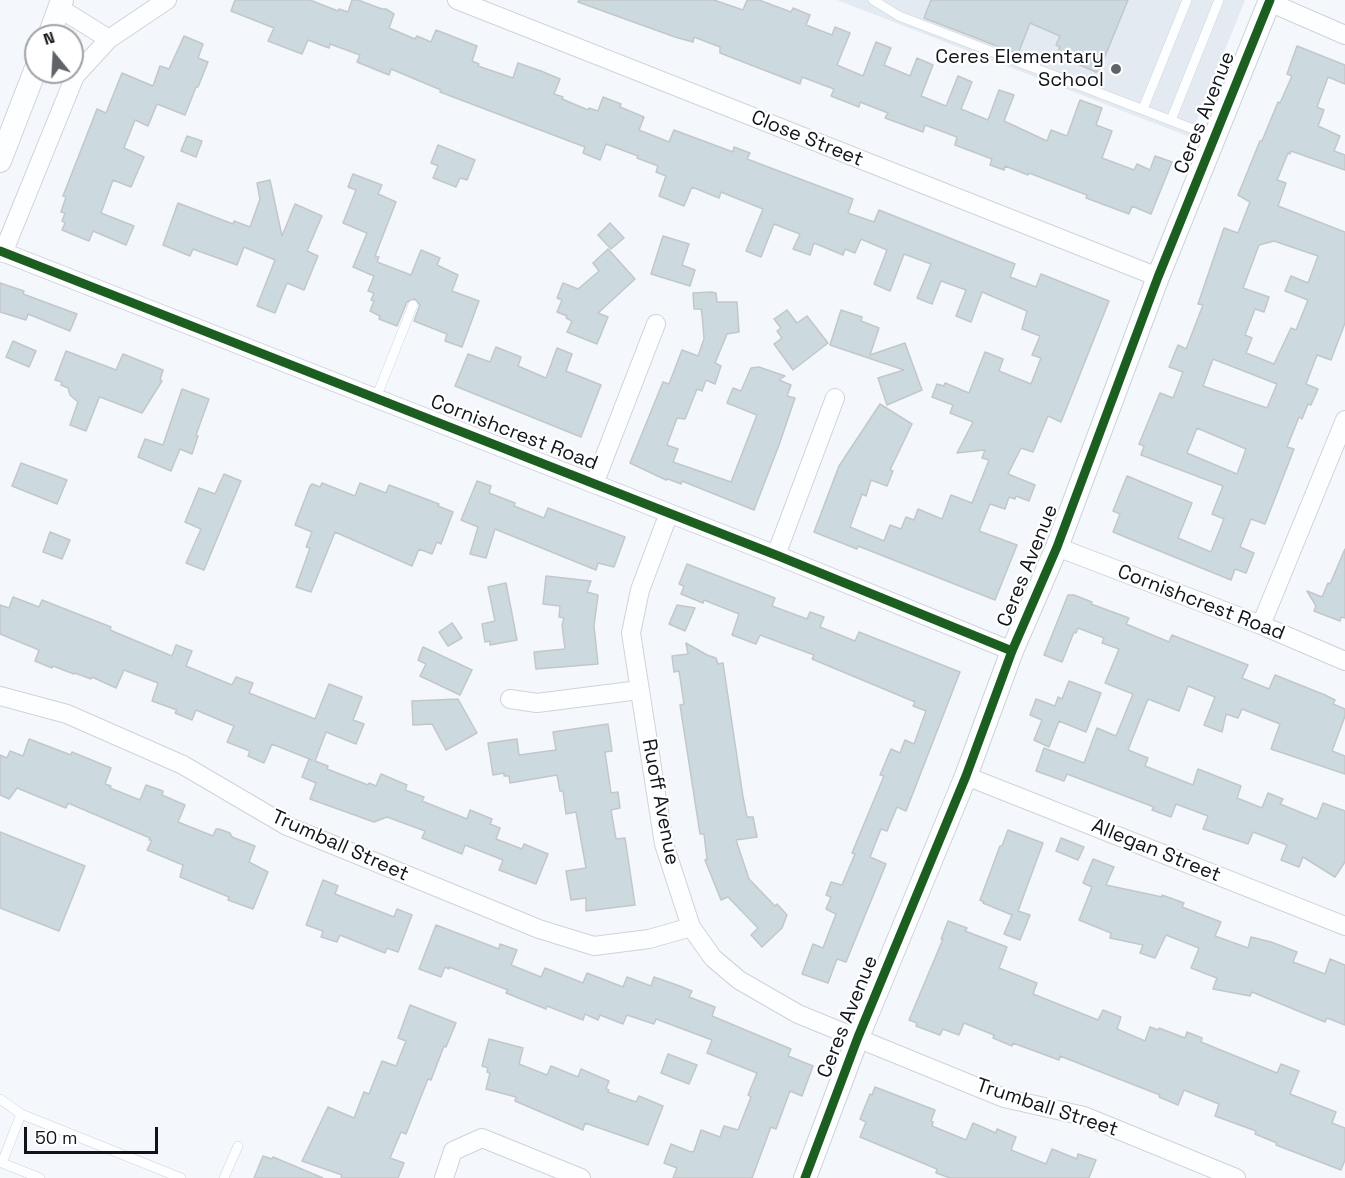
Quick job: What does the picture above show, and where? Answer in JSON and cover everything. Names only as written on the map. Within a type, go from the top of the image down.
[{"type":"street","points":[[2,252],[75,76],[109,39],[167,0]]},
{"type":"street","name":"Close Street","points":[[457,0],[1158,277]]},
{"type":"street","points":[[1270,1],[1345,35]]},
{"type":"street","name":"Ceres Avenue","points":[[806,1178],[858,1037],[966,776],[1012,651],[1057,547],[1158,277],[1270,1]]},
{"type":"street","points":[[54,24],[61,4],[109,39]]},
{"type":"street","points":[[0,161],[30,84]]},
{"type":"street","name":"Cornishcrest Road","points":[[2,252],[776,555],[1012,651]]},
{"type":"street","points":[[594,484],[656,324]]},
{"type":"street","points":[[776,555],[835,398]]},
{"type":"street","points":[[1261,625],[1345,420]]},
{"type":"street","name":"Ruoff Avenue","points":[[669,513],[640,590],[631,633],[664,843],[691,927],[713,958],[739,980],[798,1014],[858,1037]]},
{"type":"street","name":"Cornishcrest Road","points":[[1057,547],[1261,625],[1345,661]]},
{"type":"street","points":[[510,699],[537,703],[639,690]]},
{"type":"street","name":"Trumball Street","points":[[0,696],[68,714],[183,765],[287,826],[539,929],[594,946],[649,939],[691,927]]},
{"type":"street","name":"Allegan Street","points":[[966,776],[1345,926]]},
{"type":"street","name":"Trumball Street","points":[[858,1037],[1004,1098],[1084,1116],[1236,1178]]},
{"type":"street","points":[[444,1178],[453,1151],[482,1138],[581,1178]]},
{"type":"lane","points":[[873,0],[899,16],[1214,137]]},
{"type":"lane","points":[[1143,109],[1187,0]]},
{"type":"lane","points":[[1171,120],[1219,0]]},
{"type":"lane","points":[[376,398],[413,305]]},
{"type":"lane","points":[[0,1099],[21,1114],[181,1178]]},
{"type":"lane","points":[[21,1114],[2,1163],[40,1178]]},
{"type":"lane","points":[[224,1178],[238,1146]]},
{"type":"shaded area","name":"Ceres Elementary School","points":[[837,0],[1245,0],[1190,137]]},
{"type":"building","points":[[235,0],[310,0],[338,11],[339,9],[348,12],[352,0],[358,0],[386,9],[394,14],[389,28],[415,39],[417,36],[431,42],[436,30],[477,46],[472,61],[479,64],[478,66],[513,78],[518,63],[541,71],[560,79],[554,94],[588,110],[589,108],[598,111],[603,97],[644,117],[639,130],[669,142],[674,130],[733,152],[734,147],[750,153],[747,159],[853,199],[848,213],[874,222],[879,210],[1015,264],[1010,277],[1036,287],[1041,274],[1109,301],[1061,422],[1048,416],[1033,452],[1021,448],[1008,474],[1035,485],[1029,501],[1016,496],[1015,499],[1009,497],[1005,509],[990,504],[979,531],[1017,545],[995,600],[858,546],[857,549],[814,532],[839,466],[880,404],[912,424],[890,470],[893,471],[887,486],[871,480],[866,496],[862,494],[850,527],[884,541],[890,525],[901,529],[906,517],[914,520],[918,509],[942,519],[951,495],[972,503],[989,460],[982,458],[985,450],[957,453],[973,422],[950,413],[953,405],[932,397],[937,384],[944,386],[945,383],[969,393],[985,352],[1003,359],[999,371],[1031,384],[1041,358],[1032,355],[1040,336],[1022,329],[1027,311],[982,292],[971,322],[956,316],[966,290],[941,281],[932,304],[917,298],[931,264],[904,254],[890,291],[874,284],[887,250],[861,239],[855,253],[845,249],[843,255],[814,243],[810,255],[793,249],[800,234],[774,224],[761,257],[746,251],[763,209],[721,192],[719,198],[692,187],[684,206],[659,196],[666,176],[656,172],[658,166],[637,158],[638,156],[606,144],[600,160],[583,153],[585,147],[440,92],[441,90],[391,69],[389,75],[357,62],[360,55],[330,44],[329,48],[308,40],[302,54],[268,41],[274,28],[231,11]]},
{"type":"building","points":[[579,0],[714,0],[743,10],[747,0],[759,0],[791,12],[793,8],[810,15],[806,25],[832,35],[835,27],[850,33],[837,65],[863,76],[876,42],[891,48],[884,65],[910,76],[917,58],[933,65],[921,96],[946,106],[958,76],[972,82],[961,109],[988,120],[999,90],[1014,95],[1004,121],[1047,141],[1051,130],[1067,136],[1080,100],[1102,108],[1096,125],[1112,131],[1102,158],[1134,170],[1137,164],[1150,170],[1155,156],[1172,162],[1151,214],[1132,206],[1129,214],[1029,173],[1028,175],[1005,166],[1004,170],[990,165],[992,159],[955,145],[957,137],[925,125],[923,132],[885,118],[888,113],[860,102],[859,107],[831,96],[834,89],[802,77],[800,84],[720,53],[720,47],[694,37],[693,42],[675,37],[578,2]]},
{"type":"building","points":[[931,0],[1128,0],[1099,71],[1096,72],[1057,55],[1060,47],[1056,45],[1060,36],[1030,23],[1018,54],[924,18]]},
{"type":"building","points":[[184,36],[203,44],[198,58],[208,62],[185,115],[157,104],[148,126],[135,120],[124,148],[144,157],[131,187],[113,180],[101,213],[134,226],[126,245],[93,231],[89,241],[62,230],[65,213],[61,212],[66,197],[63,196],[97,109],[106,113],[122,73],[153,86],[160,66],[169,69]]},
{"type":"building","points":[[1297,46],[1345,65],[1345,84],[1328,77],[1317,107],[1324,110],[1318,126],[1340,136],[1334,151],[1345,155],[1345,170],[1291,151],[1290,154],[1288,153],[1277,180],[1286,183],[1278,206],[1345,232],[1345,323],[1331,360],[1317,355],[1306,384],[1318,389],[1302,419],[1299,417],[1287,447],[1294,449],[1265,524],[1251,519],[1240,547],[1254,553],[1246,573],[1235,569],[1231,580],[1113,532],[1120,514],[1113,511],[1127,476],[1192,503],[1178,538],[1211,552],[1224,519],[1212,514],[1223,486],[1141,455],[1144,446],[1139,444],[1160,393],[1173,398],[1183,372],[1169,367],[1178,345],[1186,349],[1203,305],[1198,304],[1224,228],[1238,233],[1250,202],[1238,195],[1260,141],[1292,76],[1287,74]],"holes":[[[1274,241],[1318,256],[1308,283],[1291,276],[1285,291],[1308,300],[1296,330],[1291,328],[1274,364],[1246,353],[1252,338],[1245,335],[1255,309],[1264,312],[1269,297],[1243,288],[1259,245]],[[1213,359],[1277,384],[1267,408],[1203,386]],[[1197,428],[1246,449],[1237,474],[1187,453]]]},
{"type":"building","points":[[187,136],[202,141],[196,157],[181,151]]},
{"type":"building","points":[[438,145],[475,160],[467,180],[460,178],[456,187],[433,178],[438,166],[431,163]]},
{"type":"building","points":[[353,174],[382,185],[378,194],[396,202],[375,256],[379,257],[377,262],[411,275],[421,250],[440,258],[437,265],[458,275],[452,291],[479,301],[462,347],[445,341],[447,334],[414,321],[420,305],[415,299],[407,302],[397,326],[379,319],[380,316],[370,311],[374,293],[368,291],[374,276],[353,267],[367,233],[343,223],[356,190],[348,187]]},
{"type":"building","points":[[270,180],[282,236],[295,204],[322,216],[307,251],[318,256],[304,290],[287,283],[275,313],[257,306],[275,260],[244,247],[237,265],[193,249],[190,256],[163,245],[178,203],[233,224],[234,221],[250,227],[260,199],[257,183]]},
{"type":"building","points":[[610,223],[624,238],[611,249],[598,235]]},
{"type":"building","points":[[663,236],[689,244],[682,265],[695,270],[690,286],[651,274]]},
{"type":"building","points":[[608,249],[635,279],[598,313],[608,317],[597,344],[567,332],[572,321],[557,312],[562,300],[557,298],[563,283],[578,289],[598,272],[593,263]]},
{"type":"building","points":[[0,283],[77,314],[70,331],[28,314],[26,320],[0,312]]},
{"type":"building","points":[[693,293],[716,293],[717,302],[737,302],[739,332],[727,334],[715,363],[721,366],[715,384],[706,380],[702,391],[697,389],[685,419],[677,418],[667,445],[678,449],[673,462],[731,482],[757,415],[727,403],[733,388],[741,391],[751,368],[759,367],[785,376],[779,380],[791,385],[787,396],[795,398],[754,510],[682,481],[681,484],[666,480],[630,463],[663,382],[669,384],[682,350],[698,356],[704,339],[701,309],[694,309]]},
{"type":"building","points":[[787,310],[797,323],[807,316],[828,343],[793,370],[774,344],[782,338],[777,331],[781,328],[774,319]]},
{"type":"building","points":[[841,310],[862,317],[861,321],[879,328],[870,355],[905,343],[922,390],[887,405],[878,378],[904,370],[830,345]]},
{"type":"building","points":[[13,341],[36,351],[29,367],[6,357]]},
{"type":"building","points":[[496,347],[521,357],[518,366],[546,378],[557,348],[572,354],[566,371],[601,385],[581,437],[455,386],[468,354],[490,362]]},
{"type":"building","points":[[66,351],[116,370],[123,354],[163,370],[160,380],[162,381],[142,413],[100,397],[86,431],[70,425],[78,402],[70,395],[68,388],[61,385],[62,382],[55,380]]},
{"type":"building","points":[[182,389],[209,399],[192,454],[180,449],[171,471],[138,457],[145,439],[163,445]]},
{"type":"building","points":[[21,463],[67,480],[57,504],[12,486]]},
{"type":"building","points":[[224,474],[241,481],[204,570],[186,563],[201,529],[185,522],[199,488],[215,494]]},
{"type":"building","points":[[477,481],[491,486],[489,493],[544,518],[548,508],[625,537],[614,567],[598,563],[596,570],[495,529],[486,558],[470,554],[478,527],[461,520]]},
{"type":"building","points":[[322,483],[355,496],[360,483],[386,493],[389,485],[439,504],[438,506],[453,512],[441,544],[437,542],[432,554],[419,549],[412,566],[335,532],[311,592],[296,587],[310,548],[306,547],[312,532],[295,525],[310,486],[312,484],[320,487]]},
{"type":"building","points":[[50,532],[70,540],[62,559],[43,552]]},
{"type":"building","points":[[1345,549],[1345,618],[1341,617],[1340,621],[1314,611],[1316,606],[1307,591],[1322,597]]},
{"type":"building","points":[[687,564],[775,598],[772,606],[807,619],[810,612],[824,617],[820,627],[855,641],[859,632],[960,672],[906,811],[897,807],[887,831],[881,829],[870,857],[886,864],[846,962],[837,959],[828,983],[802,974],[813,944],[823,948],[836,914],[826,909],[831,897],[826,895],[831,882],[842,885],[855,854],[852,853],[884,776],[880,775],[891,749],[900,753],[905,740],[914,744],[926,711],[913,706],[915,702],[812,659],[814,655],[760,635],[756,644],[732,635],[739,614],[704,600],[703,603],[681,594],[684,586],[679,584]]},
{"type":"building","points":[[546,576],[591,581],[587,592],[598,595],[594,626],[598,664],[536,669],[534,652],[565,649],[562,625],[564,618],[559,617],[560,606],[543,604]]},
{"type":"building","points":[[506,583],[517,640],[490,645],[490,641],[485,642],[482,624],[495,621],[488,587]]},
{"type":"building","points":[[1068,595],[1074,595],[1129,618],[1126,624],[1169,642],[1172,635],[1248,665],[1242,678],[1269,689],[1275,675],[1325,695],[1335,700],[1333,704],[1345,709],[1345,716],[1332,751],[1345,756],[1345,774],[1271,749],[1280,724],[1242,709],[1238,718],[1226,714],[1222,732],[1204,725],[1215,697],[1188,686],[1179,711],[1148,699],[1128,750],[1148,758],[1145,766],[1193,785],[1198,769],[1241,786],[1237,798],[1262,808],[1268,793],[1283,799],[1280,804],[1317,819],[1323,803],[1345,811],[1345,862],[1335,877],[1303,857],[1299,867],[1281,860],[1287,845],[1253,832],[1248,844],[1203,829],[1208,816],[1176,804],[1171,817],[1152,810],[1154,807],[1067,774],[1064,781],[1036,771],[1044,748],[1084,763],[1097,728],[1116,736],[1133,694],[1105,683],[1119,649],[1102,643],[1104,638],[1078,628],[1076,633],[1074,632],[1062,662],[1044,655]]},
{"type":"building","points":[[13,597],[39,607],[42,600],[111,627],[110,630],[172,656],[176,645],[192,651],[186,666],[232,685],[236,677],[253,683],[249,693],[315,719],[329,684],[362,697],[353,720],[364,724],[356,744],[326,732],[315,761],[328,766],[327,769],[368,785],[369,783],[376,786],[381,774],[407,785],[405,790],[424,797],[422,801],[467,819],[470,810],[492,819],[490,824],[500,828],[496,839],[522,849],[524,844],[548,854],[536,884],[499,870],[503,860],[465,845],[462,854],[422,838],[425,831],[387,817],[374,822],[310,799],[316,783],[302,777],[309,759],[312,760],[272,744],[264,763],[248,756],[250,751],[227,742],[234,726],[196,710],[192,720],[175,713],[177,710],[152,701],[158,683],[124,670],[116,688],[92,677],[91,679],[35,661],[39,650],[0,634],[0,605],[9,608]]},
{"type":"building","points":[[677,605],[695,608],[685,631],[669,624]]},
{"type":"building","points":[[452,623],[462,638],[448,646],[439,632]]},
{"type":"building","points":[[686,643],[716,658],[718,664],[723,663],[743,797],[747,817],[753,817],[757,837],[736,840],[749,879],[787,915],[782,928],[762,947],[751,935],[758,928],[728,897],[721,900],[705,860],[707,859],[704,834],[700,834],[680,705],[684,704],[679,671],[674,672],[672,656],[688,654]]},
{"type":"building","points":[[423,647],[472,670],[460,695],[420,676],[426,664],[418,660]]},
{"type":"building","points":[[1069,681],[1101,693],[1086,732],[1059,721],[1049,747],[1034,740],[1042,720],[1030,715],[1036,699],[1055,706],[1058,697],[1062,699]]},
{"type":"building","points":[[458,699],[477,733],[446,750],[432,724],[413,725],[412,701]]},
{"type":"building","points":[[608,724],[612,751],[605,752],[611,793],[618,792],[620,808],[611,810],[616,839],[625,838],[635,905],[586,911],[586,898],[571,900],[566,871],[586,868],[576,812],[566,814],[563,791],[560,791],[557,775],[510,783],[509,776],[504,776],[504,773],[493,775],[488,743],[517,739],[519,755],[556,750],[553,732]]},
{"type":"building","points":[[29,739],[71,755],[72,752],[111,768],[105,784],[140,800],[146,785],[163,791],[162,795],[185,805],[178,822],[213,836],[216,829],[219,829],[255,846],[249,862],[268,872],[253,909],[180,877],[183,865],[147,850],[152,840],[149,840],[150,838],[68,803],[66,808],[17,788],[9,799],[0,795],[0,755],[7,758],[10,751],[23,756]]},
{"type":"building","points":[[1008,830],[1043,843],[1018,911],[1030,915],[1020,940],[1004,934],[1012,915],[980,900]]},
{"type":"building","points":[[0,832],[85,866],[59,931],[0,908]]},
{"type":"building","points":[[1061,838],[1084,847],[1078,860],[1056,851]]},
{"type":"building","points":[[1093,859],[1114,867],[1106,885],[1162,897],[1162,895],[1184,903],[1182,907],[1221,922],[1215,936],[1248,948],[1251,937],[1271,942],[1297,952],[1293,962],[1325,974],[1330,959],[1345,965],[1345,1025],[1327,1018],[1325,1022],[1252,992],[1250,996],[1213,989],[1217,978],[1191,968],[1199,948],[1166,935],[1155,958],[1140,953],[1143,945],[1110,938],[1111,933],[1079,920],[1092,887],[1083,883]]},
{"type":"building","points":[[323,880],[338,886],[335,894],[394,917],[397,909],[412,915],[398,952],[387,948],[385,953],[340,935],[337,942],[321,937],[323,931],[306,925]]},
{"type":"building","points":[[948,921],[967,928],[965,931],[1007,947],[999,968],[1037,983],[1033,994],[1098,1020],[1103,1010],[1121,1017],[1117,1029],[1145,1041],[1150,1027],[1185,1038],[1187,1032],[1202,1038],[1201,1042],[1277,1073],[1281,1064],[1299,1071],[1290,1094],[1336,1112],[1332,1123],[1345,1128],[1345,1160],[1341,1170],[1276,1145],[1277,1143],[1255,1134],[1256,1131],[1215,1116],[1219,1104],[1184,1090],[1178,1105],[1159,1097],[1160,1095],[1060,1056],[1059,1060],[1013,1043],[1012,1046],[993,1038],[994,1035],[964,1023],[959,1035],[943,1029],[940,1035],[916,1026],[917,1023],[909,1020],[943,939],[941,939]]},
{"type":"building","points":[[436,925],[499,949],[500,944],[517,950],[511,965],[541,977],[545,968],[583,983],[587,973],[623,987],[627,977],[651,986],[654,977],[677,985],[692,991],[689,997],[715,1007],[712,1016],[791,1049],[788,1056],[813,1066],[802,1096],[790,1091],[776,1129],[771,1127],[752,1178],[673,1178],[677,1168],[664,1163],[671,1144],[691,1152],[694,1151],[701,1130],[720,1137],[724,1126],[738,1130],[751,1097],[748,1095],[757,1073],[707,1053],[712,1040],[656,1019],[654,1024],[627,1015],[623,1024],[600,1015],[598,1020],[585,1014],[583,1020],[547,1006],[546,1009],[506,993],[508,990],[449,967],[449,969],[445,967],[441,977],[419,969]]},
{"type":"building","points":[[410,1005],[456,1023],[431,1080],[428,1079],[406,1134],[401,1132],[390,1158],[404,1163],[398,1178],[341,1178],[342,1175],[302,1161],[328,1107],[354,1118],[364,1092],[369,1094],[382,1061],[396,1066],[406,1041],[398,1038]]},
{"type":"building","points":[[489,1039],[523,1048],[519,1064],[547,1075],[551,1066],[578,1077],[581,1069],[609,1081],[606,1089],[609,1090],[608,1092],[636,1102],[639,1096],[663,1106],[648,1145],[585,1123],[583,1130],[515,1101],[516,1097],[486,1089],[490,1073],[487,1072],[488,1068],[482,1066]]},
{"type":"building","points":[[668,1054],[697,1065],[689,1084],[661,1073]]},
{"type":"building","points":[[875,1087],[935,1110],[931,1121],[932,1126],[966,1140],[973,1123],[996,1133],[997,1129],[1016,1137],[1011,1150],[1046,1164],[1052,1149],[1077,1159],[1078,1154],[1096,1160],[1089,1178],[950,1178],[936,1173],[937,1169],[860,1137],[866,1122],[860,1119]]},
{"type":"building","points":[[263,1156],[272,1159],[273,1157],[323,1178],[254,1178]]},
{"type":"cycle path","points":[[805,1178],[858,1037],[966,776],[1012,651],[1057,547],[1158,277],[1270,0]]},
{"type":"cycle path","points":[[0,251],[776,555],[1012,651]]},
{"type":"place","name":"Ceres Elementary School","points":[[1116,69]]}]
